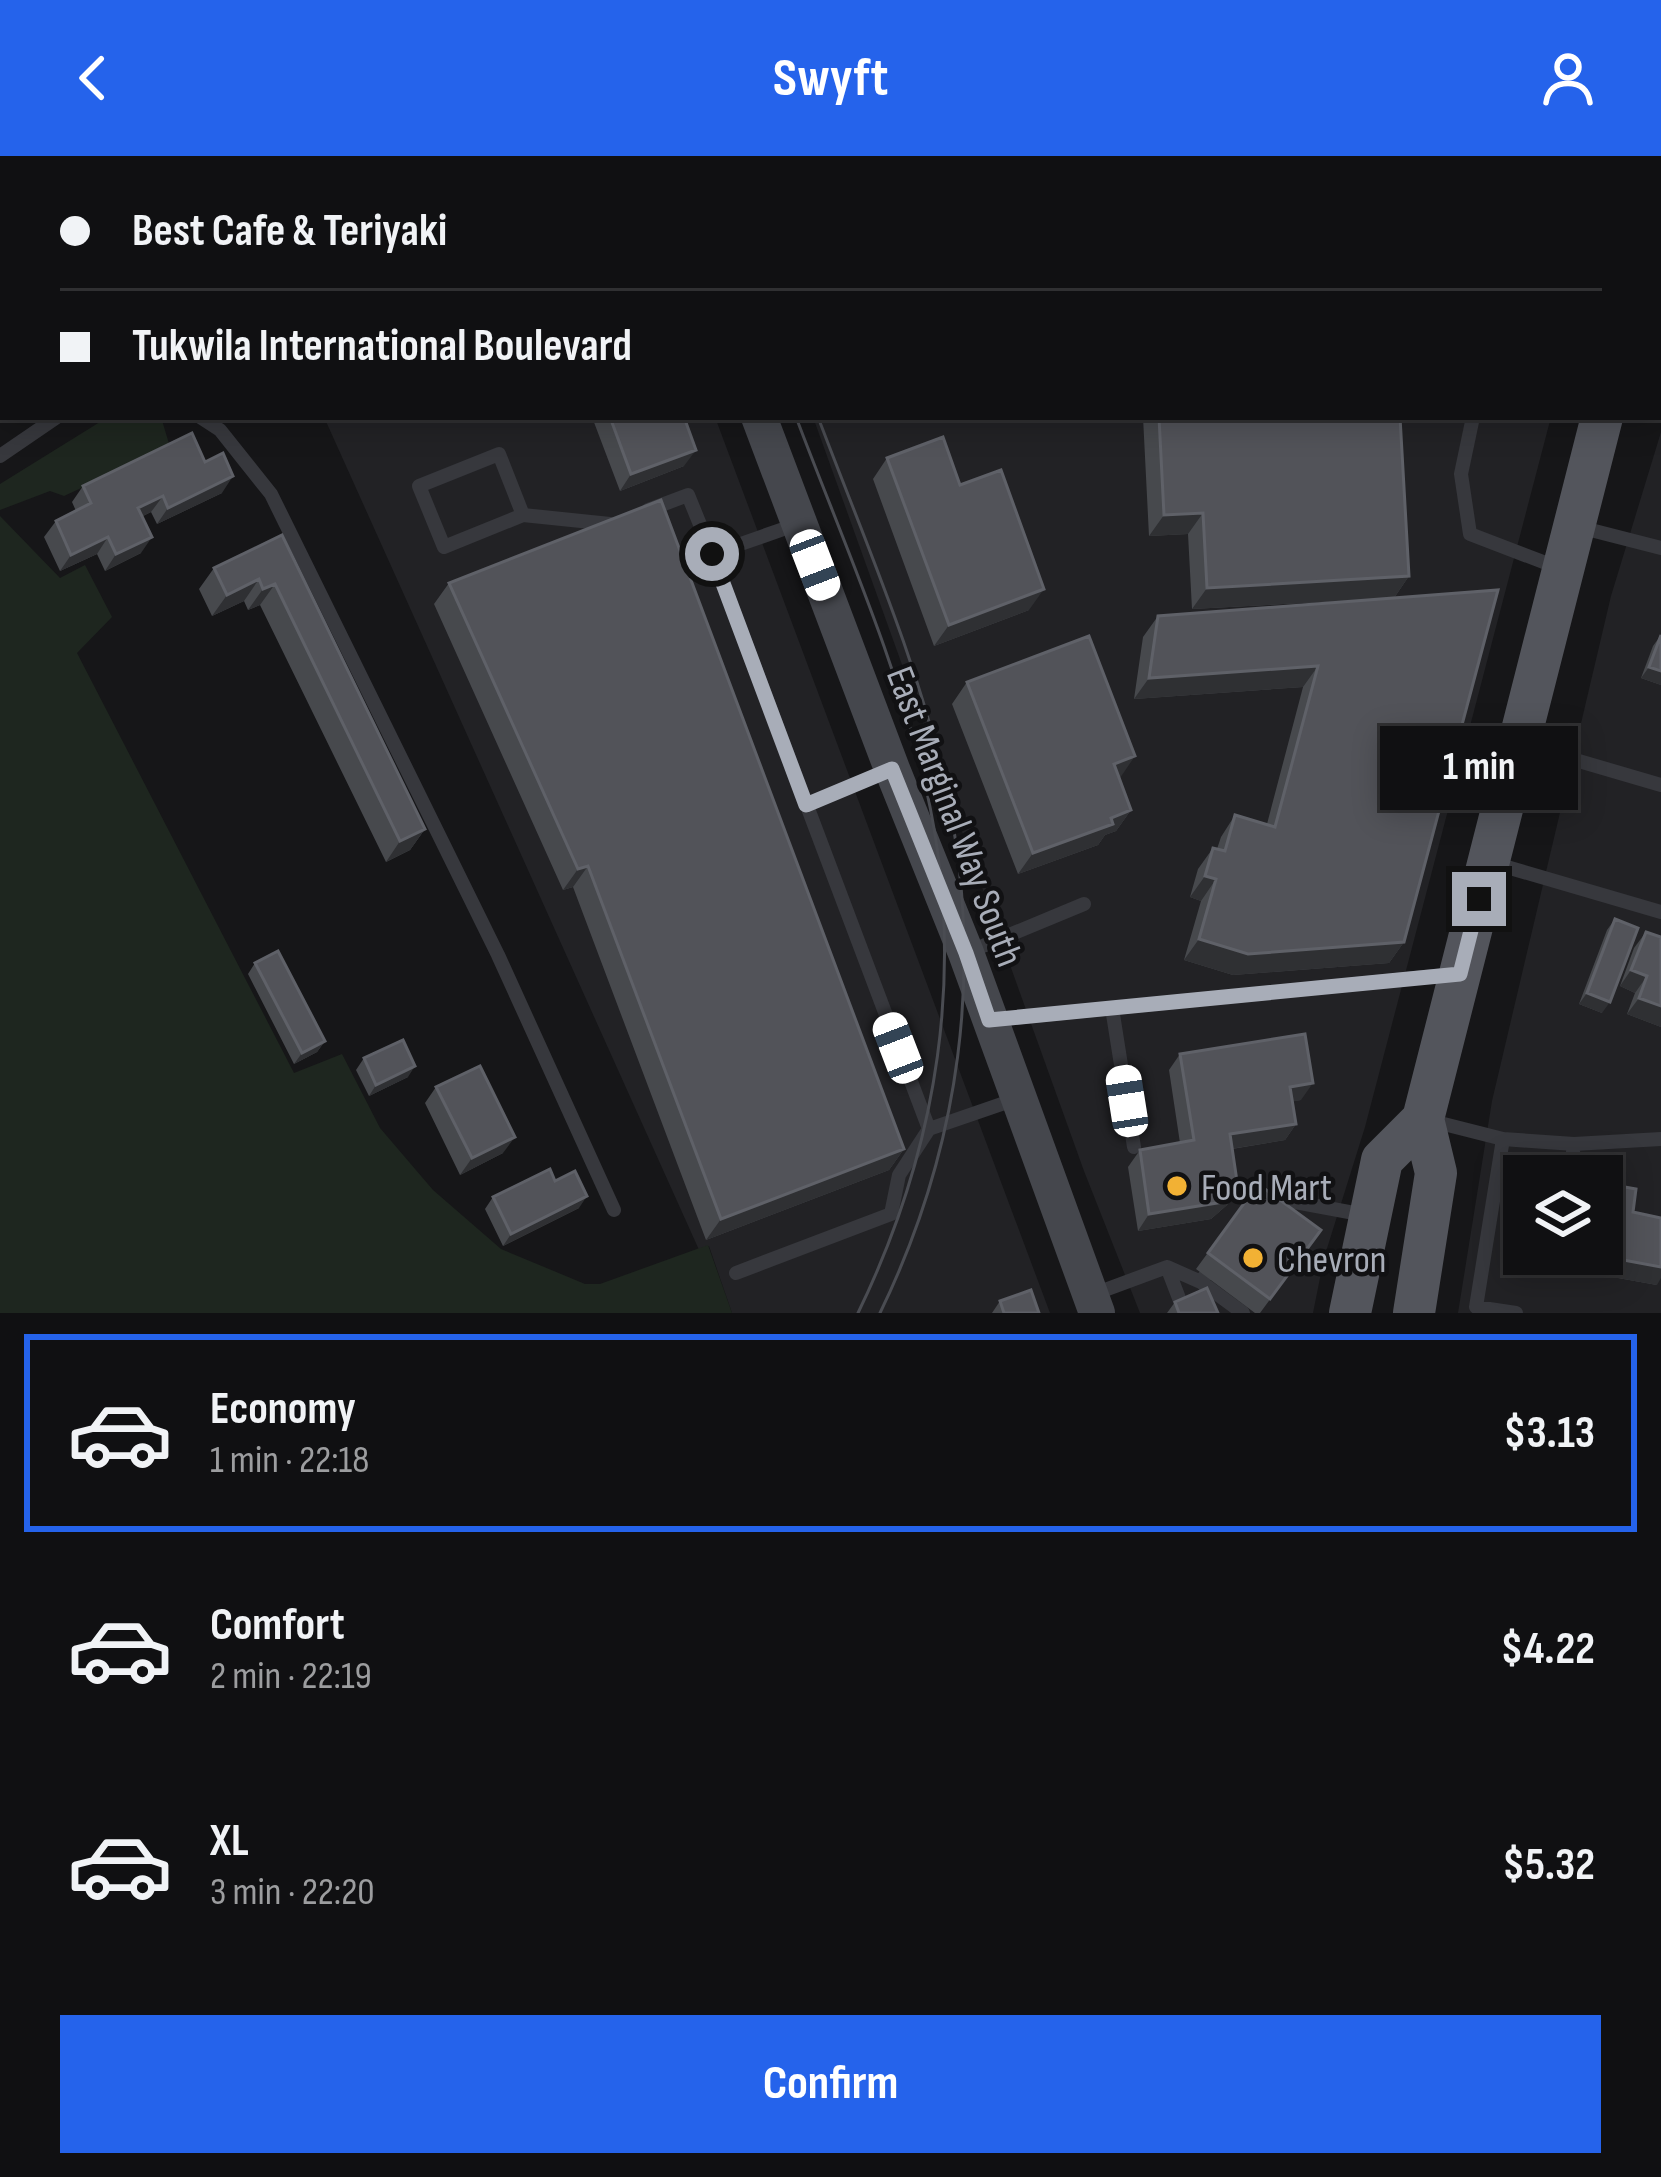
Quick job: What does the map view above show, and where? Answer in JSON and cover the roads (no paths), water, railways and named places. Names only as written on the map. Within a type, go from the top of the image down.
[{"type":"main road","points":[[1414,1313],[1436,1172],[1423,1118],[1601,420]]},
{"type":"main road","points":[[1350,1313],[1382,1160],[1423,1118]]},
{"type":"street","name":"East Marginal Way South","points":[[760,420],[966,953],[1093,1304]]},
{"type":"lane","points":[[0,456],[54,420]]},
{"type":"lane","points":[[205,420],[220,430],[271,494],[498,956],[614,1210]]},
{"type":"lane","points":[[1472,420],[1462,474],[1470,534],[1564,570]]},
{"type":"lane","points":[[524,514],[499,454],[419,486],[444,547],[524,514],[606,526],[688,495],[929,1129]]},
{"type":"lane","points":[[712,554],[800,524]]},
{"type":"lane","points":[[1574,526],[1660,542]]},
{"type":"lane","points":[[1519,744],[1661,785]]},
{"type":"lane","points":[[806,805],[892,769]]},
{"type":"lane","points":[[1489,862],[1661,912]]},
{"type":"lane","points":[[966,953],[1084,904]]},
{"type":"lane","points":[[989,1020],[1460,974]]},
{"type":"lane","points":[[1112,1008],[1134,1148]]},
{"type":"lane","points":[[736,1273],[891,1214],[899,1175],[929,1129],[1016,1100]]},
{"type":"lane","points":[[1423,1118],[1503,1139],[1574,1144],[1661,1139]]},
{"type":"lane","points":[[1503,1139],[1476,1306],[1516,1313]]},
{"type":"lane","points":[[1573,1155],[1574,1144]]},
{"type":"lane","points":[[1256,1207],[1261,1200],[1294,1211],[1370,1216]]},
{"type":"lane","points":[[1167,1268],[1182,1306]]},
{"type":"lane","points":[[1093,1304],[1167,1268],[1203,1279],[1247,1312]]},
{"type":"tram line","points":[[797,420],[867,601],[914,741],[938,856],[944,923],[944,990],[925,1122],[886,1250],[858,1313]]},
{"type":"tram line","points":[[819,420],[921,694],[946,788],[963,923],[958,1056],[946,1122],[930,1187],[880,1313]]},
{"type":"place","name":"Food Mart","points":[[1177,1186]]},
{"type":"place","name":"Chevron","points":[[1253,1258]]}]
